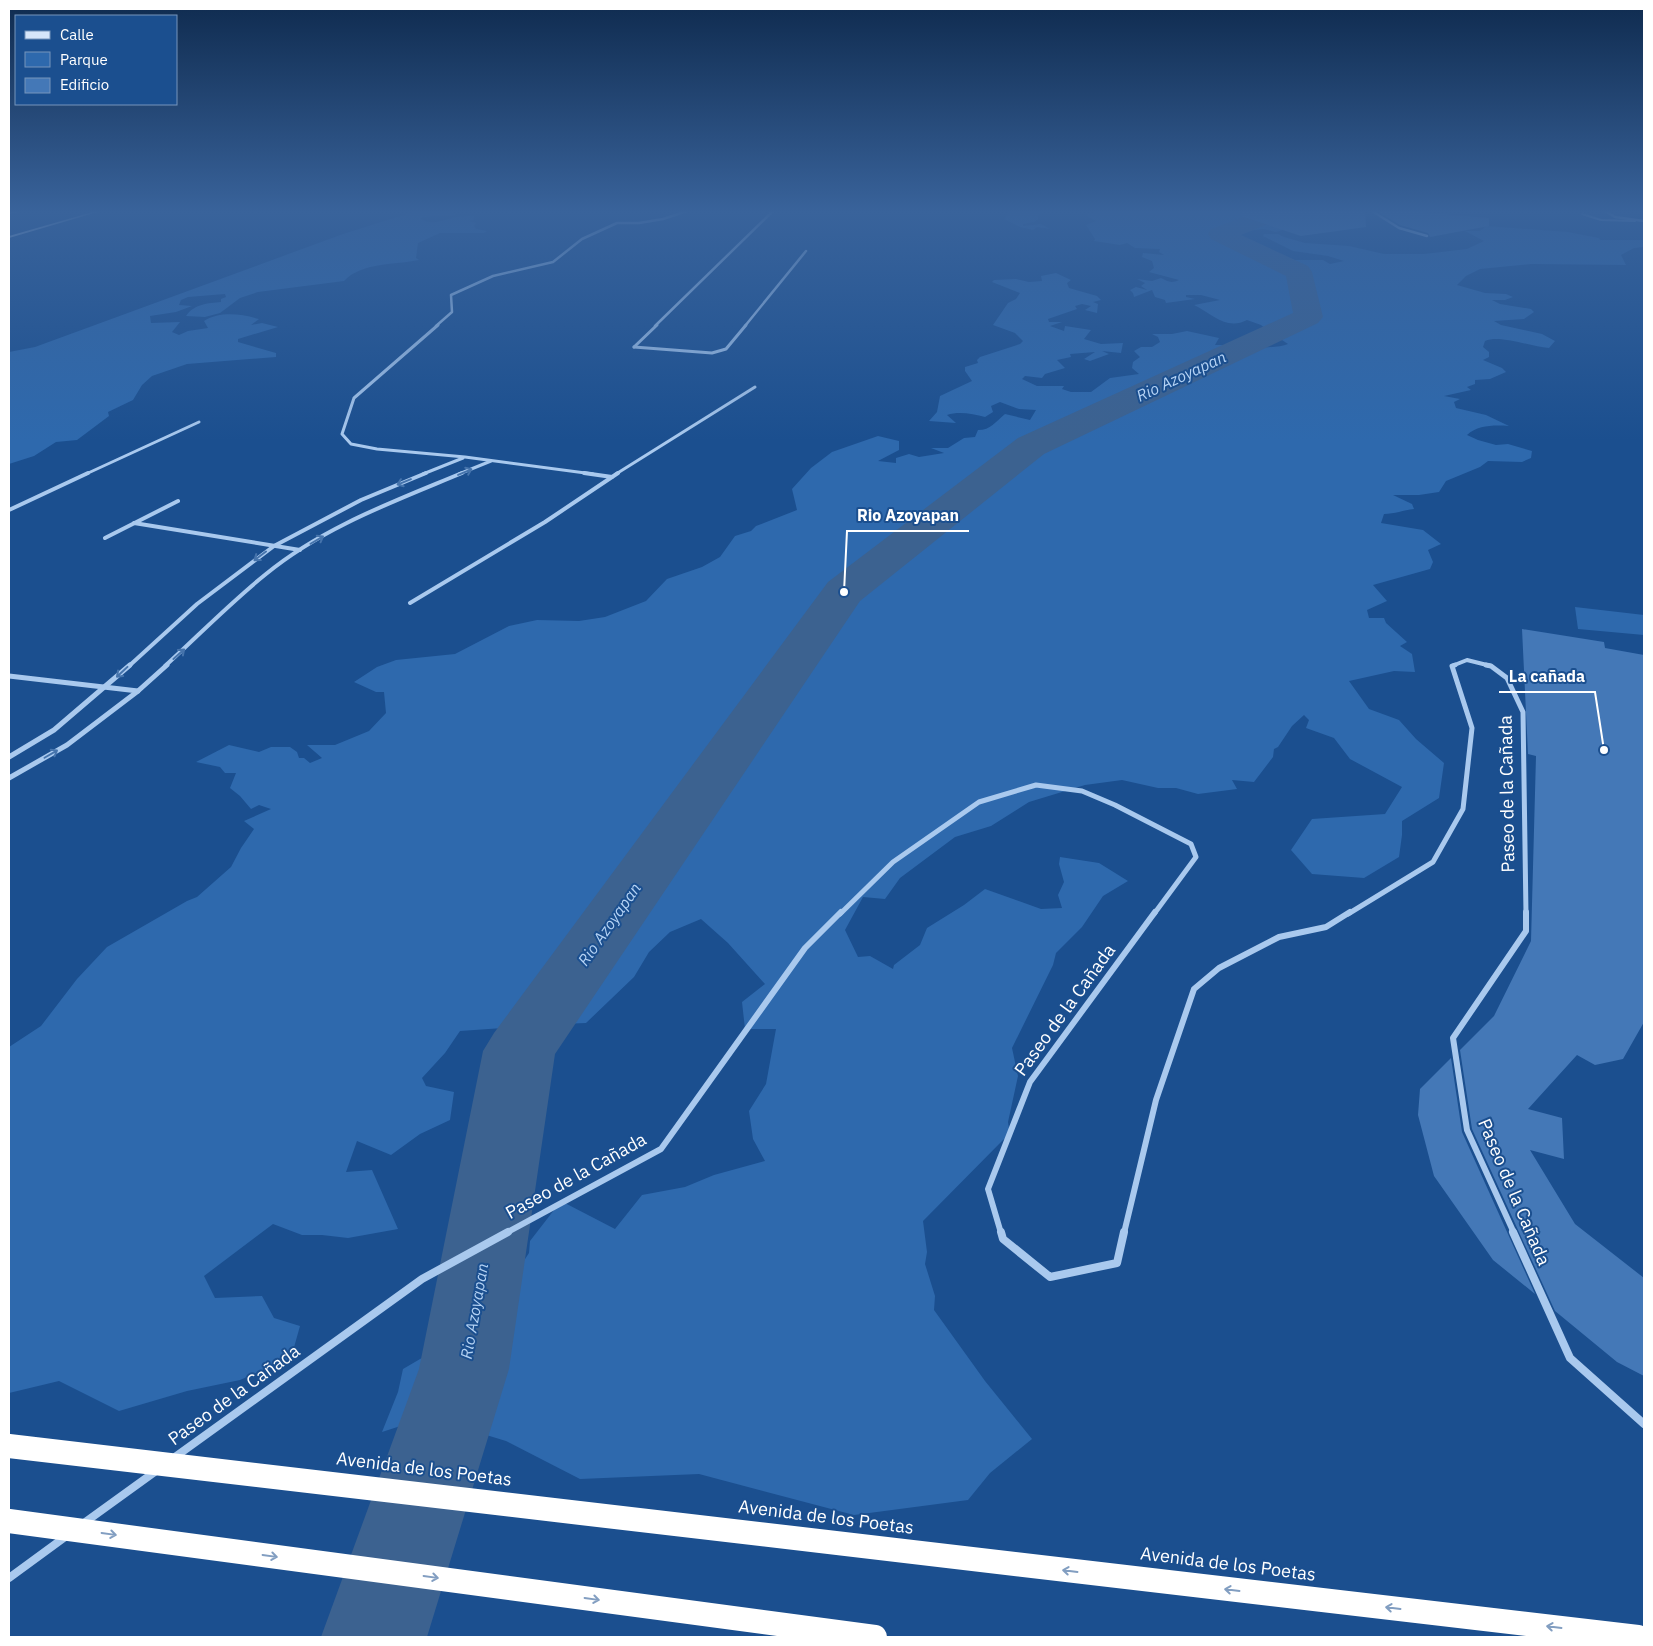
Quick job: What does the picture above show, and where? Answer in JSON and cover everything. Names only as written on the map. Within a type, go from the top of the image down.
[{"type":"highway","name":"Avenida de los Poetas","points":[[9,1446],[1638,1637]]},
{"type":"highway","points":[[9,1521],[875,1637]]},
{"type":"street","points":[[467,288],[451,295],[452,312],[354,398],[342,434],[351,444],[377,449],[492,460],[612,477]]},
{"type":"street","points":[[694,288],[634,347],[712,353],[726,349],[776,288]]},
{"type":"street","points":[[410,603],[545,522],[612,477],[755,387]]},
{"type":"street","points":[[9,510],[199,422]]},
{"type":"street","points":[[9,757],[54,730],[105,688],[197,604],[274,546],[361,500],[465,457]]},
{"type":"street","points":[[9,778],[67,745],[138,691],[268,572],[300,550],[384,506],[492,460]]},
{"type":"street","points":[[105,538],[178,501]]},
{"type":"street","points":[[134,523],[300,550]]},
{"type":"street","name":"Paseo de la Cañada","points":[[9,1578],[422,1279],[661,1149],[804,948],[893,862],[979,802],[1036,785],[1082,791],[1115,805],[1192,844],[1196,857],[1030,1082],[988,1189],[1003,1239],[1050,1277],[1117,1263],[1156,1100],[1194,989],[1219,968],[1280,937],[1326,928],[1433,862],[1463,809],[1472,728],[1452,666],[1468,660],[1491,666],[1506,678],[1523,712],[1526,931],[1453,1038],[1466,1130],[1570,1358],[1644,1424]]},
{"type":"street","points":[[9,676],[138,691]]},
{"type":"green space","points":[[196,288],[291,288],[258,292],[240,298],[220,313],[205,317],[186,316],[197,307],[221,302],[221,299],[226,297],[225,294],[188,297],[181,300],[179,305],[192,306],[176,312],[150,316],[151,323],[180,322],[172,332],[179,335],[188,331],[208,328],[204,321],[217,316],[238,315],[259,319],[251,325],[262,323],[278,327],[238,339],[238,342],[276,353],[276,357],[187,364],[152,376],[142,385],[133,400],[108,412],[109,416],[77,440],[56,442],[34,456],[9,464],[9,352],[35,347]]},
{"type":"green space","points":[[1007,288],[1069,288],[1097,296],[1101,300],[1093,302],[1098,304],[1097,313],[1085,310],[1091,306],[1082,304],[1075,306],[1077,309],[1048,319],[1049,322],[1062,322],[1050,326],[1064,331],[1065,326],[1091,330],[1084,339],[1101,344],[1123,343],[1121,353],[1102,351],[1109,354],[1090,361],[1084,359],[1095,352],[1070,354],[1071,357],[1057,360],[1065,368],[1045,374],[1042,378],[1025,376],[1022,379],[1037,386],[1064,386],[1062,389],[1071,392],[1091,392],[1110,378],[1139,374],[1132,368],[1133,362],[1140,357],[1134,351],[1141,347],[1152,347],[1160,342],[1158,337],[1152,334],[1172,334],[1187,331],[1219,338],[1215,345],[1272,347],[1288,344],[1276,336],[1259,335],[1257,332],[1266,329],[1261,325],[1247,320],[1239,323],[1225,322],[1194,305],[1220,300],[1201,295],[1186,295],[1186,297],[1195,299],[1166,303],[1165,300],[1155,297],[1152,290],[1134,297],[1130,290],[1139,288],[1147,290],[1144,288],[1467,288],[1485,293],[1506,294],[1513,297],[1505,300],[1492,300],[1500,304],[1531,309],[1534,312],[1524,319],[1494,321],[1501,325],[1542,334],[1555,341],[1549,348],[1499,339],[1485,341],[1483,347],[1489,352],[1489,357],[1483,360],[1502,368],[1506,372],[1490,379],[1475,380],[1475,384],[1467,387],[1471,390],[1444,396],[1460,399],[1454,402],[1456,408],[1486,415],[1509,426],[1481,427],[1467,435],[1496,445],[1508,444],[1532,451],[1531,458],[1522,462],[1488,461],[1480,467],[1446,481],[1439,492],[1419,495],[1393,495],[1412,504],[1414,509],[1384,514],[1381,523],[1423,530],[1441,544],[1428,550],[1433,562],[1430,569],[1373,585],[1387,601],[1367,610],[1369,618],[1384,618],[1386,623],[1407,642],[1400,646],[1412,654],[1415,672],[1394,671],[1349,681],[1369,709],[1399,720],[1416,739],[1444,763],[1439,798],[1402,821],[1399,857],[1364,878],[1312,874],[1291,850],[1312,819],[1385,814],[1402,787],[1350,759],[1334,738],[1306,728],[1309,720],[1304,715],[1292,726],[1278,747],[1274,749],[1273,757],[1254,782],[1232,780],[1237,789],[1198,794],[1176,788],[1158,788],[1122,780],[1085,785],[1029,802],[991,826],[955,837],[900,878],[885,899],[863,897],[845,930],[858,957],[870,956],[893,969],[894,965],[920,945],[927,928],[964,905],[985,889],[1041,909],[1062,908],[1058,895],[1064,882],[1059,864],[1060,857],[1099,863],[1128,881],[1103,896],[1082,927],[1056,953],[1053,965],[1012,1048],[1018,1076],[1008,1122],[1010,1135],[923,1221],[927,1252],[925,1264],[935,1296],[934,1310],[985,1381],[1032,1439],[990,1473],[968,1500],[854,1515],[699,1474],[580,1479],[506,1441],[483,1434],[472,1416],[457,1441],[422,1419],[382,1432],[398,1392],[403,1369],[444,1345],[441,1322],[447,1297],[504,1291],[529,1253],[530,1241],[561,1201],[615,1229],[642,1195],[685,1187],[714,1175],[765,1161],[753,1139],[749,1111],[766,1084],[776,1029],[745,1029],[742,1002],[765,984],[728,943],[701,919],[670,932],[649,952],[634,977],[586,1023],[560,1024],[530,1021],[503,1028],[460,1031],[445,1053],[422,1078],[426,1086],[454,1092],[450,1120],[420,1134],[391,1155],[357,1141],[346,1172],[372,1170],[398,1229],[348,1238],[302,1235],[273,1224],[204,1276],[215,1298],[262,1296],[274,1318],[300,1326],[291,1358],[240,1380],[187,1391],[119,1411],[59,1381],[9,1393],[9,1047],[41,1026],[77,979],[107,947],[197,897],[231,867],[254,829],[244,821],[271,809],[259,805],[251,809],[230,788],[236,773],[225,773],[220,767],[196,762],[229,745],[259,752],[271,747],[290,747],[297,752],[299,758],[304,758],[310,763],[322,758],[307,745],[335,745],[369,731],[386,713],[384,692],[376,692],[354,682],[377,667],[396,660],[455,654],[509,626],[537,620],[579,621],[605,617],[646,601],[667,579],[702,567],[720,557],[735,536],[751,531],[756,526],[797,510],[792,489],[811,468],[832,452],[878,436],[899,441],[899,450],[878,461],[896,463],[896,458],[909,454],[919,457],[944,453],[931,448],[948,448],[964,438],[975,437],[978,430],[990,427],[1005,414],[1030,420],[1036,410],[1019,409],[1000,402],[991,406],[993,412],[985,417],[956,413],[947,415],[956,423],[929,421],[937,412],[940,396],[972,381],[965,371],[965,367],[978,363],[977,360],[980,357],[1020,344],[1023,341],[1015,333],[993,325],[1008,303],[1016,299],[1020,293]]},
{"type":"green space","points":[[1575,607],[1644,615],[1644,635],[1578,629]]},
{"type":"building","points":[[1522,629],[1604,642],[1605,648],[1644,655],[1644,1022],[1623,1059],[1595,1065],[1577,1055],[1528,1109],[1562,1118],[1564,1159],[1530,1150],[1575,1224],[1644,1278],[1644,1376],[1617,1362],[1555,1311],[1472,1129],[1460,1050],[1494,1016],[1531,941],[1536,756],[1528,754]]},
{"type":"building","points":[[1451,1058],[1462,1132],[1535,1294],[1493,1260],[1434,1176],[1418,1115],[1420,1089]]},
{"type":"waterway","name":"Rio Azoyapan","points":[[374,1637],[464,1369],[519,1051],[844,592],[1031,446],[1308,317],[1302,288]]},
{"type":"place","name":"Rio Azoyapan","points":[[844,592]]},
{"type":"place","name":"La cañada","points":[[1604,750]]}]
